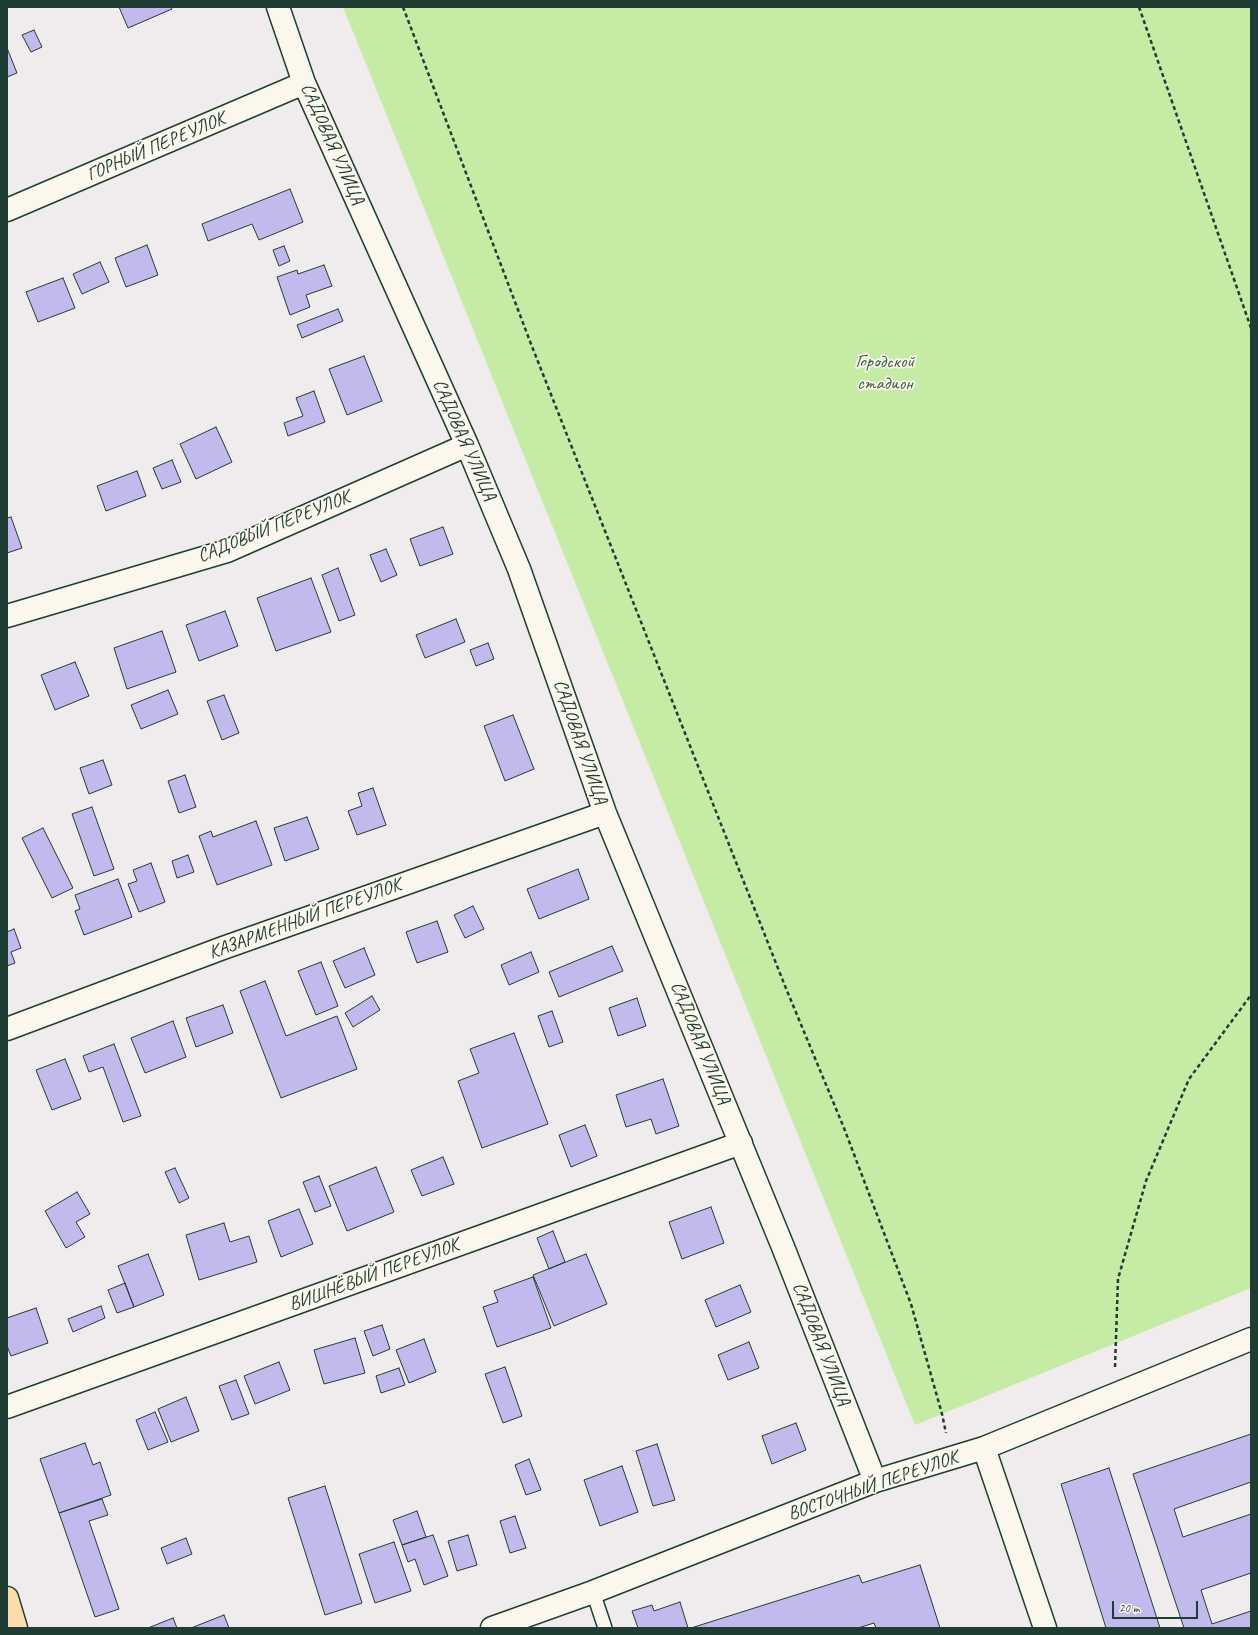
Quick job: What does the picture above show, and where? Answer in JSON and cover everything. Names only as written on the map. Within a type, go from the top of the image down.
[{"type":"main road","points":[[7,1598],[16,1628]]},
{"type":"street","name":"САДОВАЯ УЛИЦА","points":[[278,7],[304,83],[467,445],[519,569],[605,813],[786,1254],[875,1481]]},
{"type":"street","name":"ГОРНЫЙ ПЕРЕУЛОК","points":[[7,210],[304,83]]},
{"type":"street","name":"САДОВЫЙ ПЕРЕУЛОК","points":[[7,616],[227,551],[467,445]]},
{"type":"street","name":"КАЗАРМЕННЫЙ ПЕРЕУЛОК","points":[[7,1030],[223,948],[605,813]]},
{"type":"street","name":"ВИШНЁВЫЙ ПЕРЕУЛОК","points":[[7,1407],[741,1143]]},
{"type":"street","name":"ВОСТОЧНЫЙ ПЕРЕУЛОК","points":[[492,1628],[593,1592],[875,1481],[949,1457],[984,1448],[1251,1339]]},
{"type":"street","points":[[984,1448],[1045,1628]]},
{"type":"lane","points":[[593,1592],[605,1628]]},
{"type":"path","points":[[403,7],[531,344],[785,986],[855,1157],[911,1304],[942,1414],[949,1457]]},
{"type":"path","points":[[1139,7],[1251,328]]},
{"type":"path","points":[[1113,1396],[1118,1278],[1146,1181],[1188,1079],[1251,995]]},
{"type":"green space","name":"Городской стадион","points":[[343,7],[1251,7],[1251,1288],[915,1425]]},
{"type":"building","points":[[119,7],[171,7],[172,9],[128,28]]},
{"type":"building","points":[[34,30],[42,47],[31,52],[22,35]]},
{"type":"building","points":[[7,48],[17,73],[7,77]]},
{"type":"building","points":[[290,189],[303,222],[259,240],[252,224],[208,241],[202,224]]},
{"type":"building","points":[[147,245],[158,275],[126,287],[115,258]]},
{"type":"building","points":[[284,246],[290,261],[279,266],[273,250]]},
{"type":"building","points":[[100,262],[109,282],[82,294],[73,274]]},
{"type":"building","points":[[324,265],[332,286],[306,295],[310,307],[290,315],[277,277],[297,270],[298,274]]},
{"type":"building","points":[[63,278],[75,308],[38,322],[26,292]]},
{"type":"building","points":[[338,309],[343,321],[302,338],[297,325]]},
{"type":"building","points":[[364,356],[382,401],[347,415],[329,369]]},
{"type":"building","points":[[314,391],[325,422],[288,436],[284,423],[303,416],[296,398]]},
{"type":"building","points":[[216,427],[232,462],[196,479],[180,444]]},
{"type":"building","points":[[172,460],[181,482],[162,489],[153,468]]},
{"type":"building","points":[[137,471],[146,496],[106,511],[97,486]]},
{"type":"building","points":[[11,517],[22,548],[7,553],[7,518]]},
{"type":"building","points":[[443,527],[453,554],[420,566],[410,539]]},
{"type":"building","points":[[386,549],[397,575],[381,582],[370,555]]},
{"type":"building","points":[[338,568],[355,615],[339,621],[322,575]]},
{"type":"building","points":[[311,578],[331,632],[276,651],[257,598]]},
{"type":"building","points":[[225,611],[238,646],[199,661],[186,625]]},
{"type":"building","points":[[456,619],[465,642],[425,658],[416,635]]},
{"type":"building","points":[[162,631],[176,672],[127,689],[114,648]]},
{"type":"building","points":[[488,643],[494,659],[476,666],[470,650]]},
{"type":"building","points":[[75,662],[89,696],[55,710],[41,675]]},
{"type":"building","points":[[168,690],[178,714],[141,729],[131,705]]},
{"type":"building","points":[[224,695],[239,733],[222,740],[207,701]]},
{"type":"building","points":[[513,715],[534,769],[505,781],[484,726]]},
{"type":"building","points":[[103,760],[112,785],[89,794],[80,768]]},
{"type":"building","points":[[185,775],[196,807],[179,813],[168,781]]},
{"type":"building","points":[[373,788],[386,825],[357,835],[348,811],[362,806],[358,793]]},
{"type":"building","points":[[92,807],[114,869],[94,876],[72,814]]},
{"type":"building","points":[[307,817],[319,849],[285,861],[274,828]]},
{"type":"building","points":[[256,821],[272,865],[217,885],[199,836],[211,831],[213,837]]},
{"type":"building","points":[[43,828],[73,888],[52,898],[22,838]]},
{"type":"building","points":[[188,855],[194,872],[177,878],[172,861]]},
{"type":"building","points":[[151,863],[165,902],[139,912],[128,884],[137,881],[133,870]]},
{"type":"building","points":[[578,869],[589,899],[539,919],[527,889]]},
{"type":"building","points":[[118,879],[132,917],[84,935],[75,911],[80,909],[75,895]]},
{"type":"building","points":[[473,906],[484,929],[465,938],[454,915]]},
{"type":"building","points":[[437,921],[448,952],[417,963],[406,932]]},
{"type":"building","points":[[14,929],[21,948],[11,952],[15,963],[7,966],[7,932]]},
{"type":"building","points":[[612,946],[623,971],[559,997],[549,972]]},
{"type":"building","points":[[364,948],[375,975],[345,988],[333,961]]},
{"type":"building","points":[[531,952],[539,972],[509,985],[501,965]]},
{"type":"building","points":[[321,962],[338,1006],[316,1015],[298,971]]},
{"type":"building","points":[[265,981],[286,1036],[337,1016],[357,1069],[281,1098],[240,991]]},
{"type":"building","points":[[372,996],[380,1010],[353,1027],[345,1013]]},
{"type":"building","points":[[637,998],[646,1026],[618,1036],[609,1008]]},
{"type":"building","points":[[223,1005],[233,1033],[196,1047],[186,1018]]},
{"type":"building","points":[[552,1011],[563,1042],[549,1047],[538,1016]]},
{"type":"building","points":[[173,1021],[186,1057],[145,1073],[131,1038]]},
{"type":"building","points":[[514,1033],[548,1124],[482,1148],[458,1081],[479,1073],[470,1049]]},
{"type":"building","points":[[114,1044],[141,1116],[123,1122],[103,1067],[89,1072],[83,1056]]},
{"type":"building","points":[[65,1059],[81,1099],[52,1110],[36,1070]]},
{"type":"building","points":[[663,1079],[679,1126],[656,1134],[651,1119],[626,1127],[616,1095]]},
{"type":"building","points":[[585,1125],[597,1156],[571,1167],[559,1135]]},
{"type":"building","points":[[443,1157],[454,1184],[422,1196],[411,1170]]},
{"type":"building","points":[[376,1167],[394,1212],[347,1231],[329,1186]]},
{"type":"building","points":[[175,1168],[189,1198],[179,1203],[165,1172]]},
{"type":"building","points":[[319,1176],[331,1206],[315,1212],[303,1182]]},
{"type":"building","points":[[77,1192],[90,1214],[76,1222],[85,1237],[66,1248],[45,1211]]},
{"type":"building","points":[[711,1207],[724,1243],[682,1259],[669,1222]]},
{"type":"building","points":[[299,1209],[313,1244],[281,1257],[268,1221]]},
{"type":"building","points":[[224,1223],[230,1242],[249,1236],[257,1262],[199,1280],[186,1235]]},
{"type":"building","points":[[553,1231],[565,1262],[549,1269],[537,1238]]},
{"type":"building","points":[[148,1254],[164,1295],[134,1307],[118,1266]]},
{"type":"building","points":[[586,1254],[607,1304],[554,1326],[533,1275]]},
{"type":"building","points":[[533,1277],[551,1328],[497,1347],[483,1307],[498,1302],[494,1291]]},
{"type":"building","points":[[125,1283],[134,1307],[117,1313],[108,1290]]},
{"type":"building","points":[[740,1285],[751,1312],[716,1327],[705,1300]]},
{"type":"building","points":[[101,1306],[105,1318],[73,1332],[68,1319]]},
{"type":"building","points":[[36,1308],[48,1343],[11,1356],[7,1346],[7,1318]]},
{"type":"building","points":[[382,1325],[390,1349],[373,1356],[364,1331]]},
{"type":"building","points":[[355,1338],[365,1373],[324,1384],[314,1350]]},
{"type":"building","points":[[424,1339],[436,1372],[409,1383],[396,1350]]},
{"type":"building","points":[[749,1342],[759,1368],[728,1380],[718,1355]]},
{"type":"building","points":[[279,1362],[290,1390],[255,1404],[244,1376]]},
{"type":"building","points":[[505,1367],[522,1416],[503,1423],[485,1374]]},
{"type":"building","points":[[399,1368],[405,1385],[381,1393],[376,1376]]},
{"type":"building","points":[[236,1380],[249,1414],[232,1420],[219,1386]]},
{"type":"building","points":[[186,1397],[199,1431],[171,1442],[158,1409]]},
{"type":"building","points":[[155,1412],[168,1442],[148,1450],[136,1420]]},
{"type":"building","points":[[796,1423],[806,1450],[772,1464],[762,1436]]},
{"type":"building","points":[[1251,1434],[1251,1482],[1174,1509],[1183,1537],[1251,1514],[1251,1573],[1201,1590],[1212,1624],[1251,1611],[1251,1628],[1184,1628],[1133,1474]]},
{"type":"building","points":[[85,1443],[93,1465],[100,1462],[111,1495],[59,1513],[40,1459]]},
{"type":"building","points":[[657,1444],[675,1500],[653,1506],[636,1451]]},
{"type":"building","points":[[529,1459],[541,1490],[526,1495],[515,1465]]},
{"type":"building","points":[[622,1466],[638,1512],[600,1526],[584,1480]]},
{"type":"building","points":[[1109,1468],[1160,1628],[1106,1628],[1061,1484]]},
{"type":"building","points":[[325,1486],[362,1603],[325,1615],[288,1498]]},
{"type":"building","points":[[102,1499],[108,1515],[89,1521],[119,1609],[95,1617],[59,1513]]},
{"type":"building","points":[[417,1511],[426,1537],[402,1545],[393,1520]]},
{"type":"building","points":[[515,1516],[526,1548],[510,1553],[500,1521]]},
{"type":"building","points":[[433,1535],[448,1576],[424,1585],[415,1559],[408,1562],[402,1545]]},
{"type":"building","points":[[468,1535],[477,1565],[457,1571],[448,1541]]},
{"type":"building","points":[[186,1538],[192,1554],[167,1564],[161,1548]]},
{"type":"building","points":[[394,1542],[411,1591],[375,1603],[359,1554]]},
{"type":"building","points":[[920,1565],[940,1628],[876,1628],[874,1623],[858,1628],[691,1628],[859,1575],[862,1583]]},
{"type":"building","points":[[680,1602],[688,1628],[638,1628],[632,1611],[652,1605],[654,1611]]},
{"type":"building","points":[[224,1615],[229,1628],[191,1628]]},
{"type":"building","points":[[173,1618],[177,1628],[148,1628]]}]
